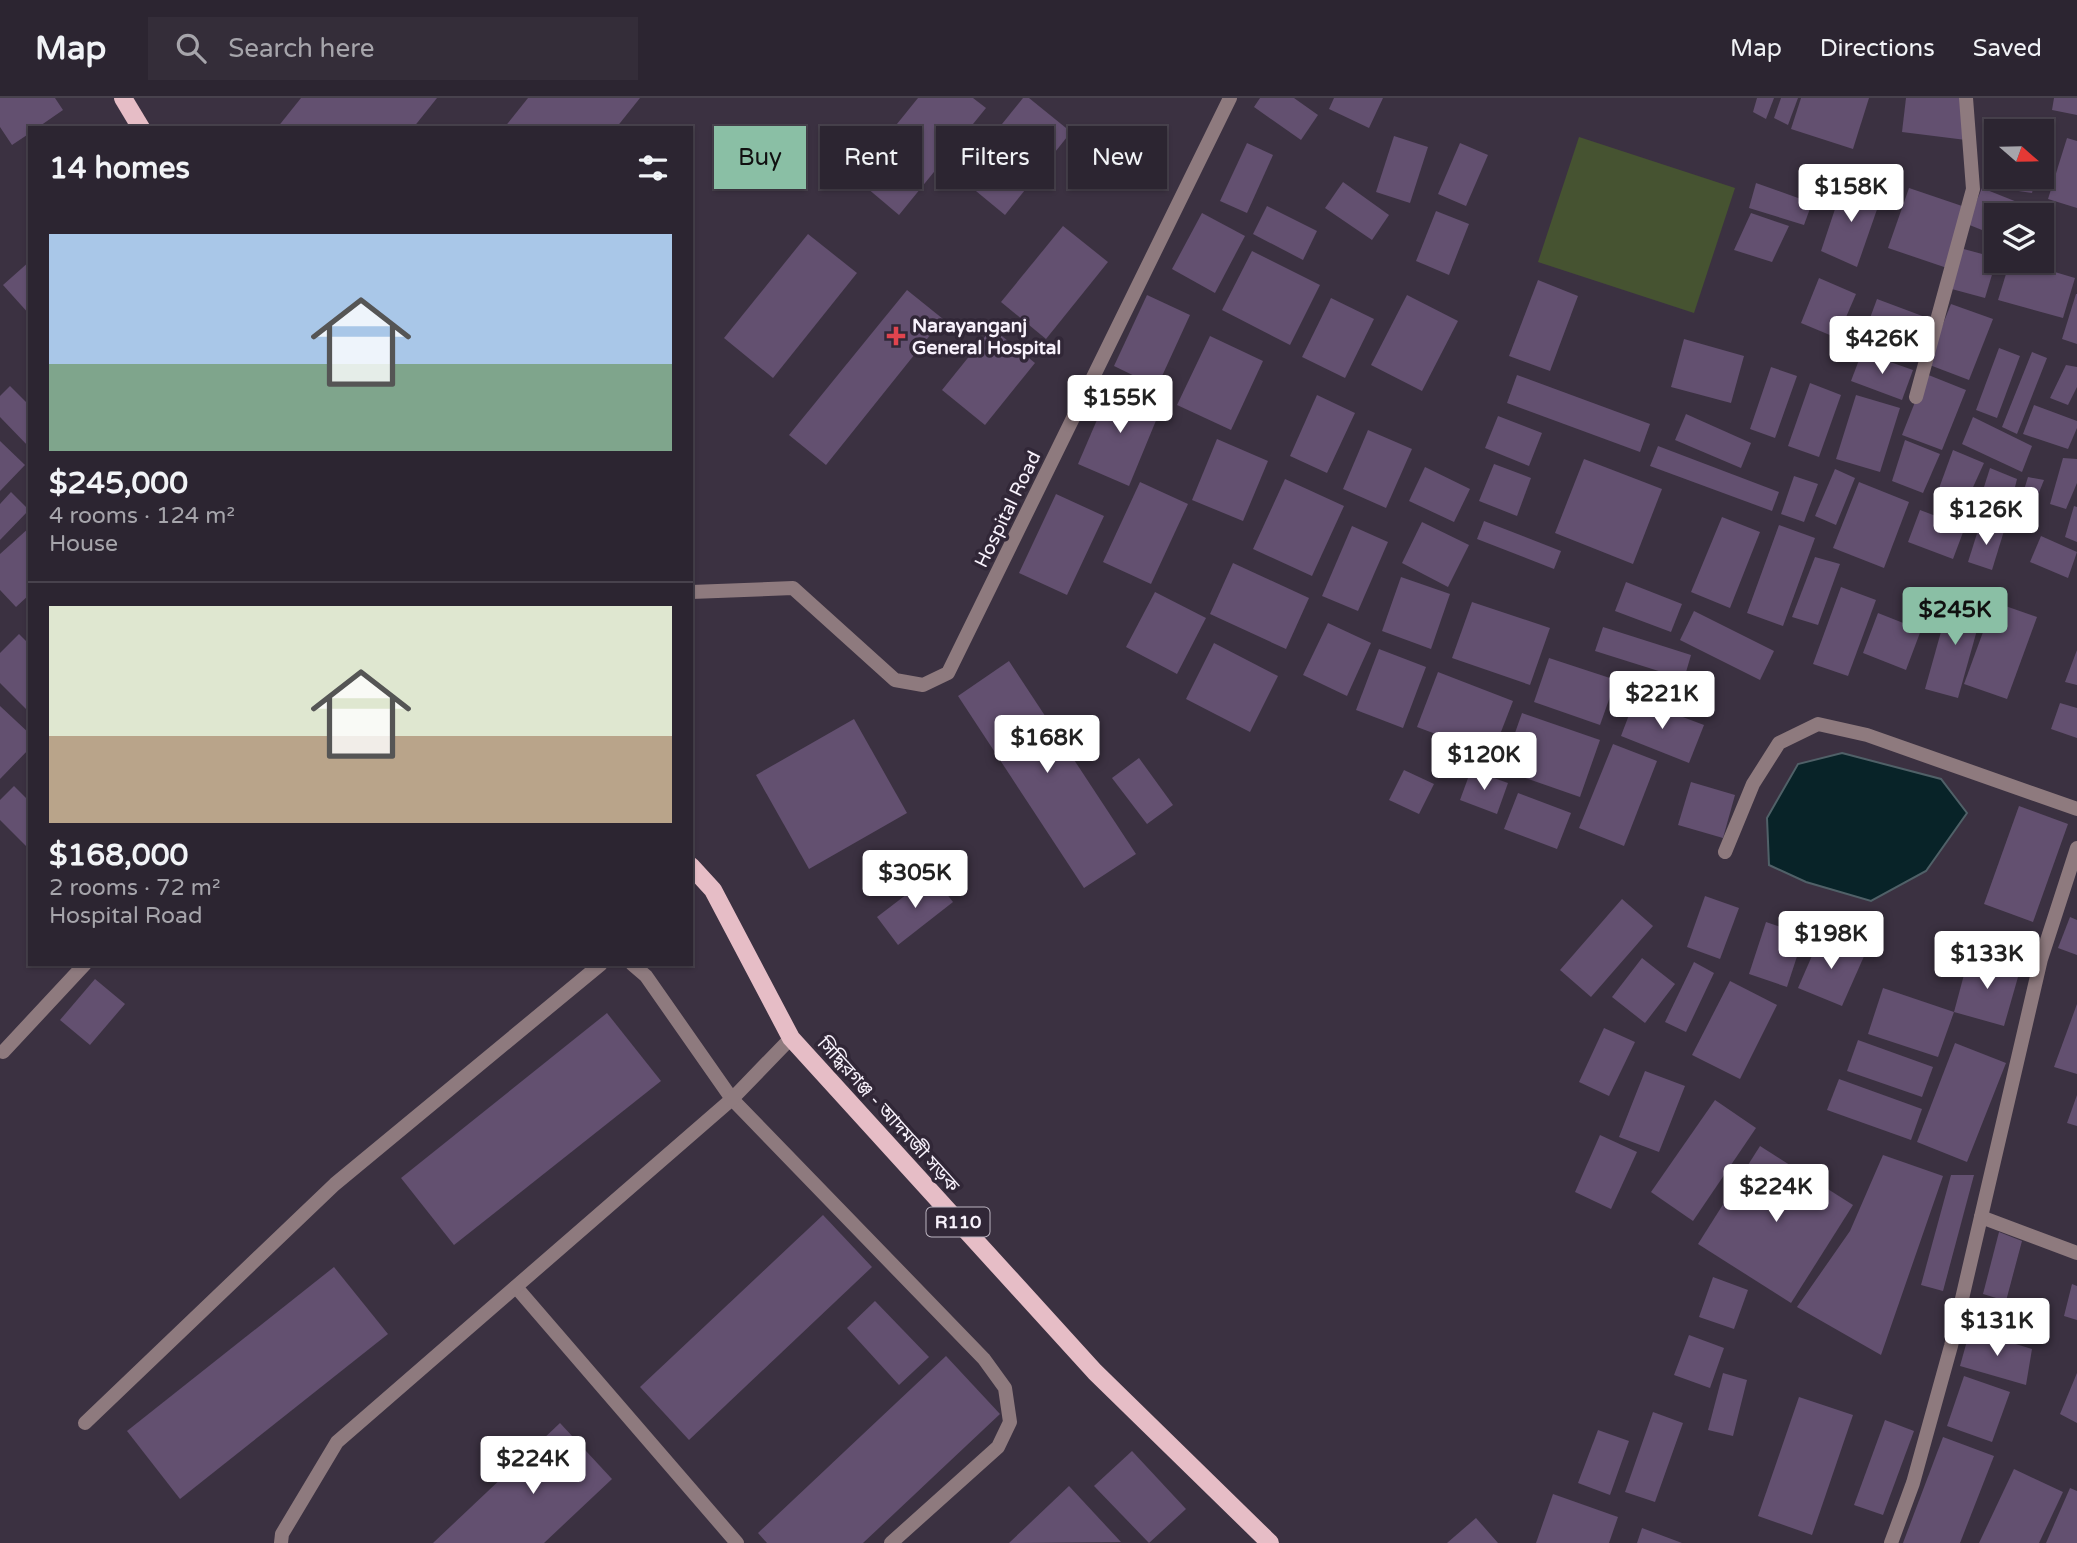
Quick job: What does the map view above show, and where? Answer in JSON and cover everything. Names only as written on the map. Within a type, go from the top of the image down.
[{"type":"main road","points":[[123,98],[140,126]]},
{"type":"main road","name":"সিদ্ধিরগঞ্জ - আদমজী সড়ক","points":[[693,868],[713,890],[791,1038],[1095,1372],[1270,1543]]},
{"type":"street","points":[[1916,397],[1973,189],[1966,98]]},
{"type":"street","name":"Hospital Road","points":[[693,592],[793,588],[895,680],[923,685],[948,673],[1225,100]]},
{"type":"street","points":[[1725,852],[1753,784],[1779,743],[1818,724],[1867,735],[2077,810]]},
{"type":"street","points":[[1891,1543],[1913,1483],[1951,1346],[2040,959],[2077,848]]},
{"type":"street","points":[[3,1052],[83,966]]},
{"type":"street","points":[[85,1423],[335,1184],[599,966]]},
{"type":"street","points":[[634,966],[646,976],[732,1099],[984,1359],[1005,1388],[1010,1422],[998,1447],[891,1543]]},
{"type":"street","points":[[281,1543],[282,1534],[337,1442],[732,1099],[791,1038]]},
{"type":"street","points":[[1982,1217],[2077,1254]]},
{"type":"street","points":[[516,1286],[737,1543]]},
{"type":"green space","points":[[1579,137],[1735,188],[1694,313],[1538,262]]},
{"type":"shaded area","points":[[1842,753],[1941,779],[1967,813],[1926,871],[1871,901],[1806,882],[1769,865],[1767,818],[1798,764]]},
{"type":"building","points":[[0,98],[55,98],[63,110],[40,126],[28,126],[28,134],[12,145],[0,127]]},
{"type":"building","points":[[301,98],[437,98],[415,126],[279,126]]},
{"type":"building","points":[[528,98],[640,98],[618,126],[506,126]]},
{"type":"building","points":[[918,98],[973,98],[986,108],[971,126],[936,126],[936,169],[922,187],[922,126],[895,126]]},
{"type":"building","points":[[1023,98],[1029,98],[1068,130],[1068,136],[1054,153],[1054,126],[1000,126]]},
{"type":"building","points":[[1260,98],[1294,98],[1318,115],[1301,140],[1254,107]]},
{"type":"building","points":[[1334,98],[1383,98],[1369,128],[1329,109]]},
{"type":"building","points":[[1757,98],[1774,98],[1766,119],[1753,112]]},
{"type":"building","points":[[1781,98],[1798,98],[1788,125],[1774,118]]},
{"type":"building","points":[[1801,98],[1869,98],[1853,149],[1791,129]]},
{"type":"building","points":[[1906,98],[1968,98],[1966,140],[1902,132]]},
{"type":"building","points":[[2054,98],[2077,98],[2077,115],[2052,110]]},
{"type":"building","points":[[1394,136],[1428,147],[1410,203],[1376,192]]},
{"type":"building","points":[[2067,138],[2077,141],[2077,208],[2048,199],[2051,189],[2054,189],[2054,180]]},
{"type":"building","points":[[1247,143],[1273,155],[1247,213],[1220,201]]},
{"type":"building","points":[[1460,143],[1488,155],[1466,206],[1438,194]]},
{"type":"building","points":[[1343,182],[1389,215],[1372,240],[1325,208]]},
{"type":"building","points":[[1844,182],[1882,195],[1857,267],[1821,251]]},
{"type":"building","points":[[1756,183],[1812,203],[1804,225],[1749,208]]},
{"type":"building","points":[[1909,188],[1968,208],[1947,268],[1888,248]]},
{"type":"building","points":[[1982,188],[2020,203],[1984,203],[1984,231],[1967,224]]},
{"type":"building","points":[[868,189],[920,189],[899,215]]},
{"type":"building","points":[[974,189],[1026,189],[1005,215]]},
{"type":"building","points":[[2005,189],[2033,189],[2032,193]]},
{"type":"building","points":[[1267,206],[1317,231],[1303,260],[1253,234]]},
{"type":"building","points":[[1436,211],[1469,224],[1449,275],[1416,261]]},
{"type":"building","points":[[1202,213],[1245,236],[1215,293],[1172,269]]},
{"type":"building","points":[[1751,213],[1789,226],[1772,262],[1734,250]]},
{"type":"building","points":[[1063,226],[1108,262],[1046,339],[1001,302]]},
{"type":"building","points":[[808,234],[857,273],[773,378],[724,338]]},
{"type":"building","points":[[1960,248],[1984,254],[1984,273],[1992,273],[1985,298],[1948,288]]},
{"type":"building","points":[[1252,251],[1320,285],[1290,345],[1222,310]]},
{"type":"building","points":[[28,263],[28,313],[3,285]]},
{"type":"building","points":[[2054,272],[2075,278],[2063,318],[1998,300],[2006,273]]},
{"type":"building","points":[[1819,278],[1856,294],[1837,338],[1801,323]]},
{"type":"building","points":[[1538,280],[1578,296],[1550,371],[1509,356]]},
{"type":"building","points":[[907,290],[943,319],[826,465],[789,435]]},
{"type":"building","points":[[2077,294],[2077,344],[2062,339]]},
{"type":"building","points":[[1147,295],[1190,315],[1157,387],[1114,366]]},
{"type":"building","points":[[1407,295],[1458,321],[1422,391],[1371,365]]},
{"type":"building","points":[[1331,298],[1374,319],[1345,378],[1302,357]]},
{"type":"building","points":[[1877,299],[1933,320],[1918,361],[1862,340]]},
{"type":"building","points":[[1951,304],[1993,319],[1969,380],[1927,364]]},
{"type":"building","points":[[992,328],[1035,363],[985,425],[942,390]]},
{"type":"building","points":[[1210,336],[1263,361],[1231,430],[1177,405]]},
{"type":"building","points":[[1684,339],[1744,356],[1731,403],[1671,387]]},
{"type":"building","points":[[1999,348],[2020,356],[1997,418],[1976,410]]},
{"type":"building","points":[[1862,352],[1913,370],[1902,400],[1851,381]]},
{"type":"building","points":[[2032,352],[2047,358],[2017,434],[2002,427]]},
{"type":"building","points":[[2066,365],[2077,367],[2077,387],[2068,405],[2050,398]]},
{"type":"building","points":[[1771,367],[1797,376],[1775,438],[1750,429]]},
{"type":"building","points":[[1926,374],[1966,390],[1942,450],[1902,435]]},
{"type":"building","points":[[1517,375],[1650,424],[1640,452],[1507,403]]},
{"type":"building","points":[[1810,383],[1841,395],[1819,457],[1788,446]]},
{"type":"building","points":[[1112,385],[1162,406],[1129,486],[1078,464]]},
{"type":"building","points":[[10,386],[28,404],[28,446],[0,417],[0,396]]},
{"type":"building","points":[[1317,395],[1355,413],[1327,473],[1290,456]]},
{"type":"building","points":[[1856,395],[1900,408],[1880,472],[1836,459]]},
{"type":"building","points":[[2034,405],[2077,421],[2077,428],[2068,449],[2023,434]]},
{"type":"building","points":[[1686,414],[1751,443],[1741,468],[1675,440]]},
{"type":"building","points":[[1498,416],[1542,433],[1529,466],[1485,448]]},
{"type":"building","points":[[1973,417],[2032,446],[2022,472],[1962,444]]},
{"type":"building","points":[[1368,430],[1412,449],[1386,508],[1343,489]]},
{"type":"building","points":[[1217,439],[1268,461],[1243,521],[1192,500]]},
{"type":"building","points":[[1905,440],[1940,454],[1923,493],[1892,481]]},
{"type":"building","points":[[0,441],[25,465],[0,491]]},
{"type":"building","points":[[1658,446],[1779,492],[1772,511],[1650,466]]},
{"type":"building","points":[[1953,450],[1984,463],[1969,496],[1938,491]]},
{"type":"building","points":[[2063,458],[2077,459],[2077,483],[2066,509],[2050,504]]},
{"type":"building","points":[[1584,459],[1662,489],[1633,564],[1555,533]]},
{"type":"building","points":[[1494,464],[1531,478],[1517,516],[1479,501]]},
{"type":"building","points":[[1425,467],[1470,489],[1454,522],[1409,501]]},
{"type":"building","points":[[1990,468],[2017,479],[2012,499],[1984,487]]},
{"type":"building","points":[[1835,469],[1855,478],[1836,525],[1815,516]]},
{"type":"building","points":[[1794,476],[1818,484],[1804,522],[1781,514]]},
{"type":"building","points":[[2028,477],[2044,480],[2036,500],[2022,496]]},
{"type":"building","points":[[1285,479],[1344,506],[1312,576],[1253,549]]},
{"type":"building","points":[[1140,482],[1188,504],[1151,584],[1103,562]]},
{"type":"building","points":[[1859,482],[1909,502],[1884,568],[1833,548]]},
{"type":"building","points":[[11,492],[28,511],[0,540],[0,504]]},
{"type":"building","points":[[1056,494],[1104,516],[1067,595],[1019,573]]},
{"type":"building","points":[[2074,506],[2077,507],[2077,542],[2065,537]]},
{"type":"building","points":[[1920,510],[1965,527],[1953,559],[1908,542]]},
{"type":"building","points":[[1722,517],[1760,532],[1730,608],[1691,592]]},
{"type":"building","points":[[1484,521],[1561,551],[1554,569],[1477,539]]},
{"type":"building","points":[[1422,522],[1469,545],[1448,587],[1402,563]]},
{"type":"building","points":[[1980,524],[2004,531],[1992,570],[1968,562]]},
{"type":"building","points":[[1779,525],[1815,538],[1783,626],[1747,613]]},
{"type":"building","points":[[1352,526],[1388,542],[1358,611],[1322,596]]},
{"type":"building","points":[[28,529],[28,596],[16,607],[0,590],[0,554]]},
{"type":"building","points":[[2041,536],[2077,552],[2068,578],[2030,562]]},
{"type":"building","points":[[1815,557],[1840,564],[1818,625],[1792,617]]},
{"type":"building","points":[[1233,563],[1309,598],[1286,649],[1210,614]]},
{"type":"building","points":[[1401,577],[1450,594],[1431,649],[1382,631]]},
{"type":"building","points":[[1626,582],[1682,604],[1671,632],[1615,611]]},
{"type":"building","points":[[1841,587],[1876,600],[1848,676],[1813,664]]},
{"type":"building","points":[[1155,592],[1206,618],[1177,674],[1126,647]]},
{"type":"building","points":[[1951,596],[1984,605],[1958,698],[1925,689]]},
{"type":"building","points":[[1472,602],[1550,628],[1530,685],[1452,658]]},
{"type":"building","points":[[1994,602],[2037,617],[2007,699],[1964,684]]},
{"type":"building","points":[[1694,611],[1774,651],[1760,680],[1680,640]]},
{"type":"building","points":[[1878,613],[1921,630],[1906,670],[1863,653]]},
{"type":"building","points":[[1328,623],[1371,643],[1347,696],[1303,675]]},
{"type":"building","points":[[1603,627],[1691,655],[1684,679],[1595,651]]},
{"type":"building","points":[[19,634],[28,643],[28,711],[0,683],[0,653]]},
{"type":"building","points":[[1214,643],[1278,676],[1250,732],[1186,699]]},
{"type":"building","points":[[1379,649],[1426,667],[1403,728],[1356,710]]},
{"type":"building","points":[[2077,650],[2077,685],[2065,682]]},
{"type":"building","points":[[1549,658],[1616,680],[1600,725],[1534,702]]},
{"type":"building","points":[[1009,661],[1136,854],[1084,888],[958,696]]},
{"type":"building","points":[[1438,672],[1513,701],[1492,755],[1417,727]]},
{"type":"building","points":[[1635,699],[1704,725],[1689,763],[1621,736]]},
{"type":"building","points":[[2060,703],[2077,708],[2077,738],[2051,729]]},
{"type":"building","points":[[0,706],[28,732],[28,750],[0,779]]},
{"type":"building","points":[[1522,713],[1600,740],[1580,797],[1502,770]]},
{"type":"building","points":[[854,719],[907,813],[809,869],[756,775]]},
{"type":"building","points":[[1613,744],[1657,761],[1624,846],[1579,828]]},
{"type":"building","points":[[1139,758],[1173,805],[1147,824],[1112,778]]},
{"type":"building","points":[[1404,770],[1434,784],[1419,814],[1389,800]]},
{"type":"building","points":[[1471,770],[1508,783],[1497,814],[1460,800]]},
{"type":"building","points":[[1691,782],[1735,795],[1723,838],[1678,825]]},
{"type":"building","points":[[14,786],[28,800],[28,848],[0,820],[0,800]]},
{"type":"building","points":[[1518,793],[1571,813],[1557,849],[1504,829]]},
{"type":"building","points":[[2019,806],[2068,824],[2033,922],[1984,904]]},
{"type":"building","points":[[932,875],[953,902],[898,945],[877,917]]},
{"type":"building","points":[[1705,896],[1739,908],[1720,959],[1687,947]]},
{"type":"building","points":[[1622,899],[1653,926],[1591,997],[1560,970]]},
{"type":"building","points":[[2070,917],[2077,920],[2077,955],[2058,948]]},
{"type":"building","points":[[1766,922],[1804,935],[1787,987],[1749,974]]},
{"type":"building","points":[[1821,935],[1865,954],[1842,1006],[1798,988]]},
{"type":"building","points":[[1969,956],[2020,970],[2004,1026],[1954,1012]]},
{"type":"building","points":[[1642,958],[1675,984],[1645,1023],[1612,997]]},
{"type":"building","points":[[1694,962],[1714,973],[1686,1032],[1665,1022]]},
{"type":"building","points":[[95,979],[125,1004],[90,1045],[60,1020]]},
{"type":"building","points":[[1730,981],[1777,1005],[1740,1079],[1692,1055]]},
{"type":"building","points":[[1883,988],[1954,1012],[1938,1057],[1868,1034]]},
{"type":"building","points":[[2077,1004],[2077,1074],[2054,1067]]},
{"type":"building","points":[[607,1013],[661,1081],[454,1245],[401,1178]]},
{"type":"building","points":[[1604,1028],[1635,1042],[1609,1096],[1579,1082]]},
{"type":"building","points":[[1858,1040],[1933,1067],[1922,1097],[1847,1071]]},
{"type":"building","points":[[1955,1043],[2006,1063],[1967,1162],[1917,1142]]},
{"type":"building","points":[[1645,1071],[1685,1086],[1659,1152],[1619,1137]]},
{"type":"building","points":[[1839,1079],[1922,1109],[1911,1140],[1827,1110]]},
{"type":"building","points":[[2077,1095],[2077,1126],[2067,1123]]},
{"type":"building","points":[[1715,1100],[1756,1128],[1693,1221],[1651,1192]]},
{"type":"building","points":[[1600,1135],[1637,1152],[1611,1209],[1575,1192]]},
{"type":"building","points":[[1760,1146],[1853,1205],[1791,1303],[1698,1244]]},
{"type":"building","points":[[1883,1155],[1943,1176],[1881,1355],[1797,1307],[1850,1231]]},
{"type":"building","points":[[1951,1175],[1974,1175],[1943,1291],[1921,1285]]},
{"type":"building","points":[[823,1215],[872,1267],[689,1440],[640,1387]]},
{"type":"building","points":[[1999,1232],[2022,1241],[2006,1301],[1983,1294]]},
{"type":"building","points":[[334,1267],[388,1334],[180,1499],[127,1431]]},
{"type":"building","points":[[1713,1277],[1748,1290],[1734,1329],[1699,1317]]},
{"type":"building","points":[[2072,1284],[2077,1286],[2077,1320],[2064,1316]]},
{"type":"building","points":[[1981,1299],[2033,1317],[2029,1339],[1975,1322]]},
{"type":"building","points":[[875,1301],[929,1357],[899,1385],[847,1328]]},
{"type":"building","points":[[1970,1330],[2032,1349],[2026,1385],[1960,1366]]},
{"type":"building","points":[[1689,1335],[1724,1348],[1710,1388],[1674,1375]]},
{"type":"building","points":[[946,1356],[1000,1414],[863,1543],[767,1543],[758,1533]]},
{"type":"building","points":[[1723,1373],[1747,1380],[1733,1436],[1708,1430]]},
{"type":"building","points":[[2077,1373],[2077,1423],[2060,1414]]},
{"type":"building","points":[[1964,1376],[2010,1392],[1992,1442],[1947,1426]]},
{"type":"building","points":[[1799,1397],[1853,1415],[1812,1535],[1758,1516]]},
{"type":"building","points":[[1653,1412],[1683,1423],[1655,1502],[1625,1492]]},
{"type":"building","points":[[1885,1420],[1914,1431],[1883,1515],[1854,1505]]},
{"type":"building","points":[[560,1423],[612,1479],[544,1543],[433,1543]]},
{"type":"building","points":[[1598,1430],[1629,1441],[1610,1495],[1578,1483]]},
{"type":"building","points":[[1943,1437],[1994,1456],[1960,1543],[1903,1543]]},
{"type":"building","points":[[1132,1451],[1186,1509],[1149,1543],[1094,1486]]},
{"type":"building","points":[[2014,1469],[2063,1492],[2039,1543],[1979,1543]]},
{"type":"building","points":[[1069,1486],[1121,1542],[1009,1543]]},
{"type":"building","points":[[2070,1488],[2077,1491],[2077,1543],[2046,1543]]},
{"type":"building","points":[[1553,1494],[1618,1517],[1609,1543],[1536,1543]]},
{"type":"building","points":[[1476,1518],[1498,1543],[1447,1543]]},
{"type":"building","points":[[1642,1528],[1682,1543],[1637,1543]]},
{"type":"place","name":"Narayanganj General Hospital","points":[[896,336]]}]
